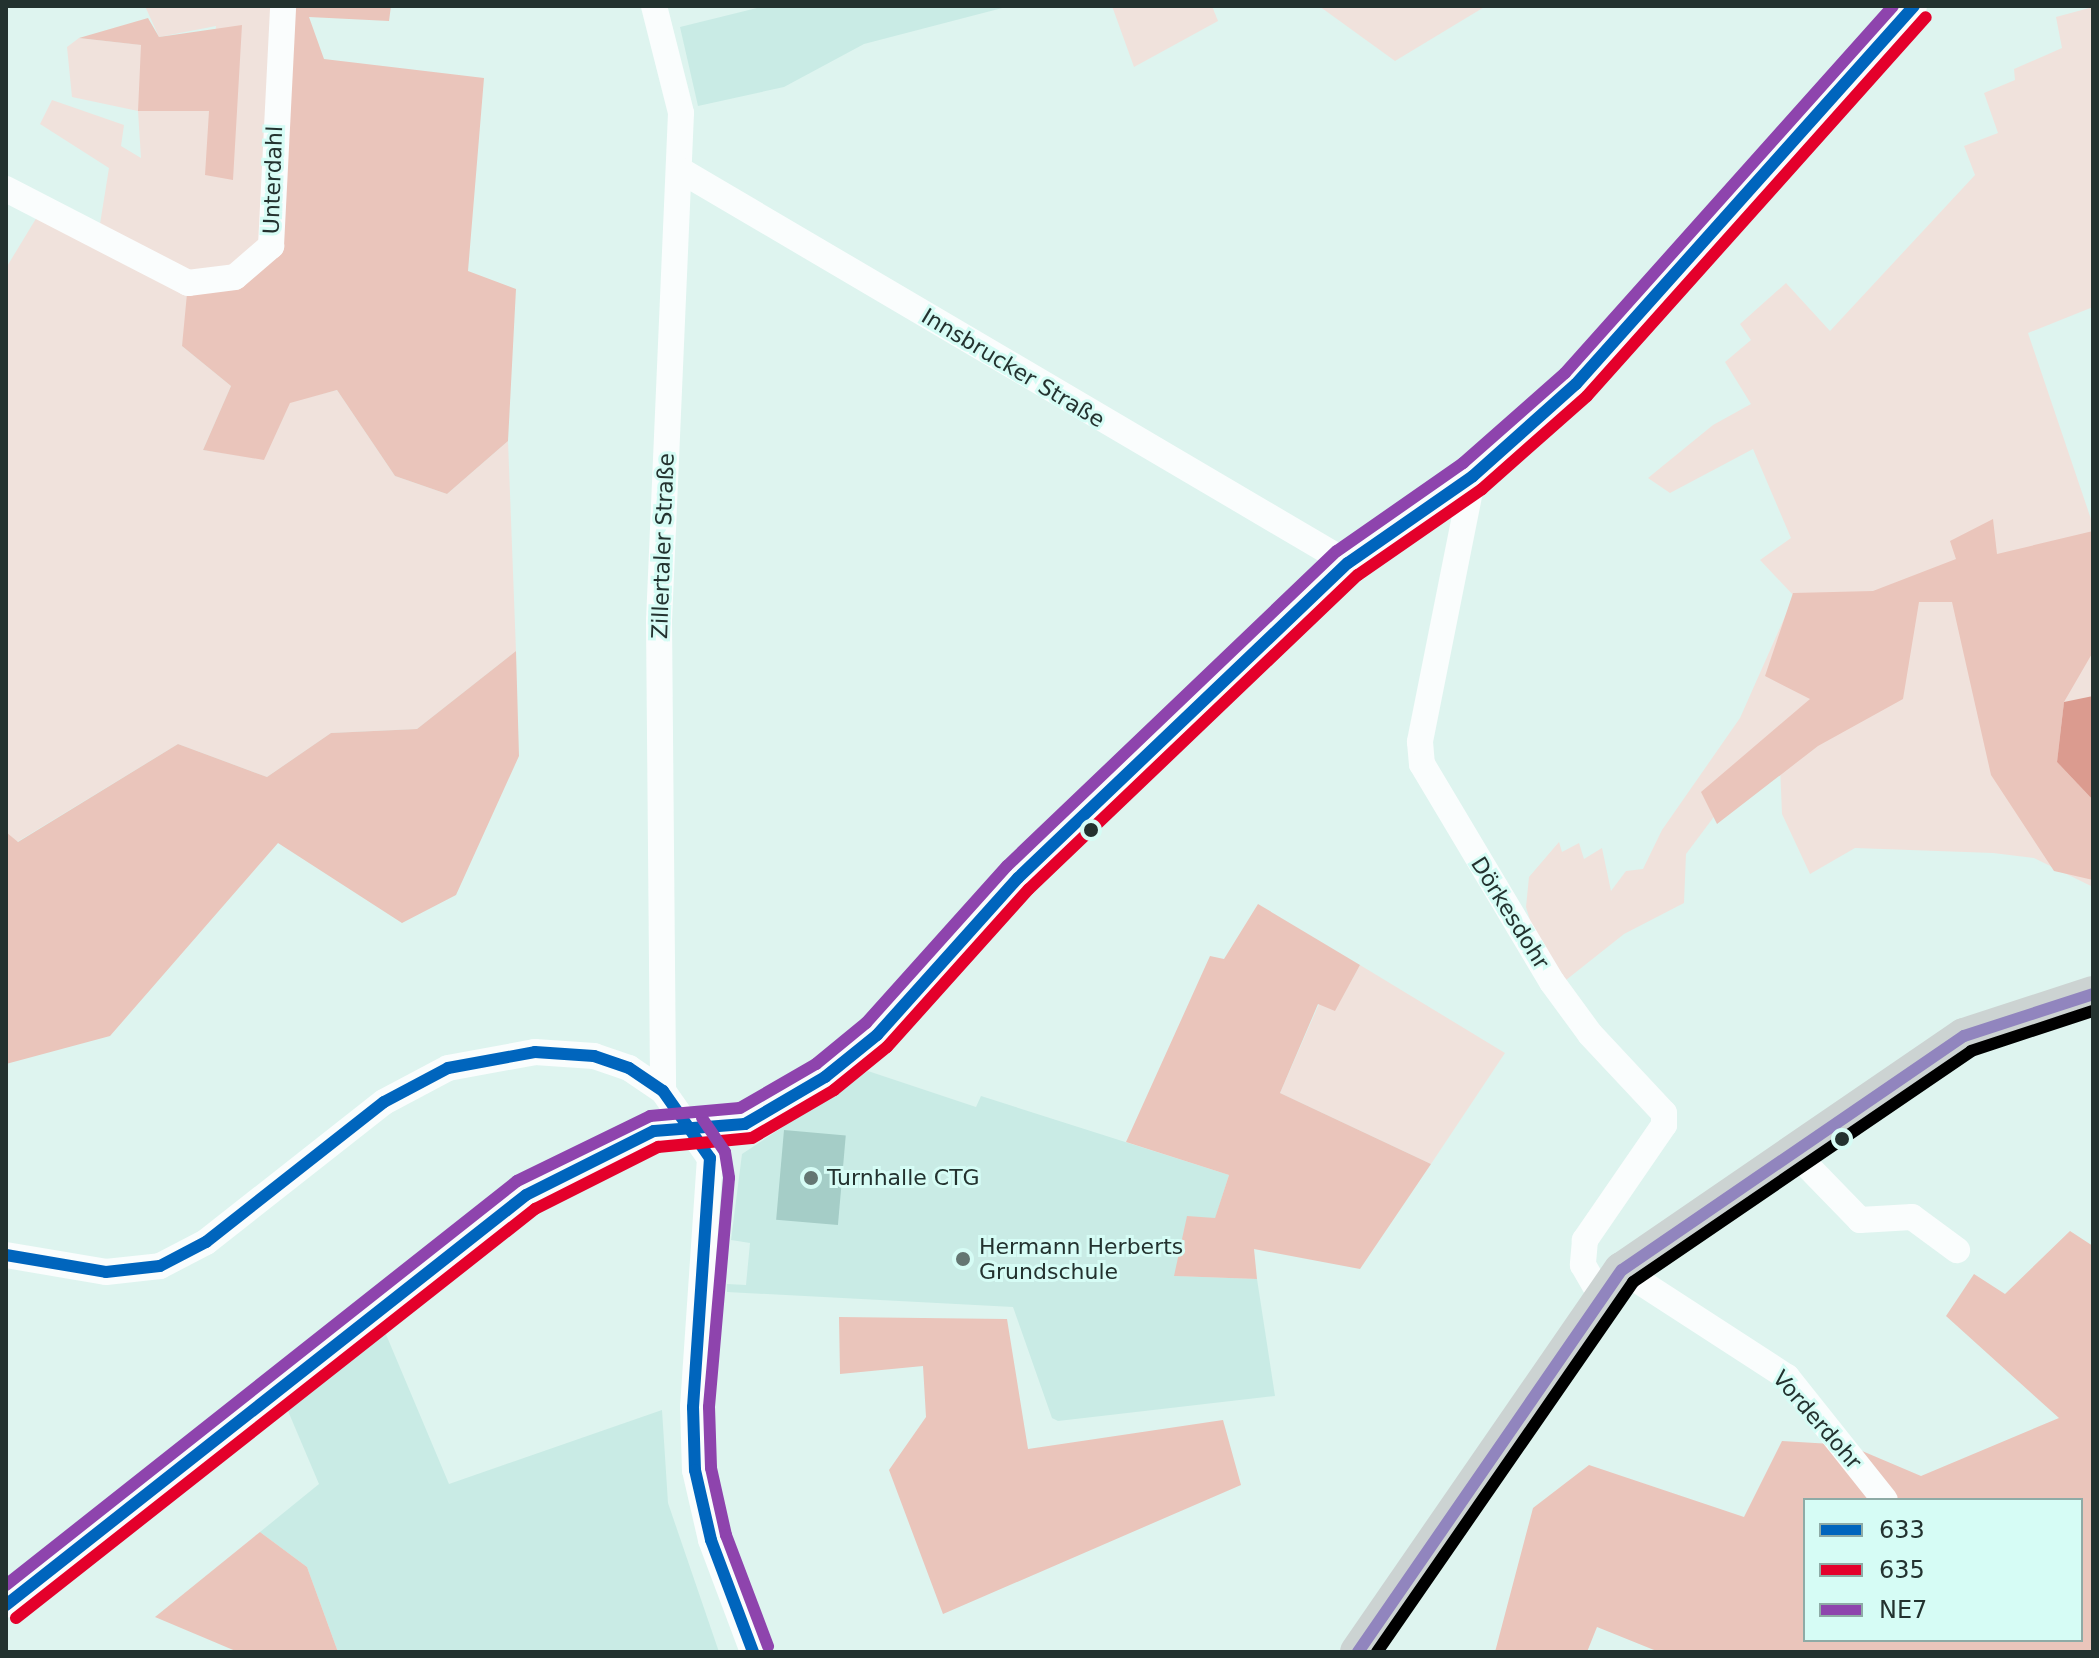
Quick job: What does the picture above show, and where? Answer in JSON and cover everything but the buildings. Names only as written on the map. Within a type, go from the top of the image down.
[{"type":"main road","points":[[1358,1652],[1611,1282],[1791,1149],[1964,1036],[2093,994]]},
{"type":"street","name":"Unterdahl","points":[[6,189],[188,283],[235,277],[271,246],[283,6]]},
{"type":"street","name":"Zillertaler Straße","points":[[654,6],[681,113],[659,620],[663,1091]]},
{"type":"street","points":[[9,1596],[526,1195],[654,1131],[745,1124],[825,1077],[877,1035],[1018,878],[1348,563],[1473,476],[1576,384],[1914,6]]},
{"type":"street","name":"Innsbrucker Straße","points":[[680,170],[1348,563]]},
{"type":"street","name":"Dörkesdohr","points":[[1473,476],[1420,742],[1422,764],[1552,982],[1590,1034],[1656,1097],[1664,1113],[1664,1125],[1585,1240],[1583,1265],[1611,1282]]},
{"type":"street","points":[[6,1255],[106,1272],[160,1266],[206,1242],[384,1102],[477,1058],[535,1052],[594,1056],[663,1091],[710,1158],[713,1178],[693,1407],[695,1470],[711,1540],[753,1652]]},
{"type":"street","points":[[1791,1149],[1860,1220],[1912,1217],[1957,1250]]},
{"type":"street","name":"Vorderdohr","points":[[1611,1282],[1787,1377],[1883,1498]]},
{"type":"shaded area","points":[[145,6],[283,6],[271,246],[211,283],[100,224],[109,168],[40,124],[52,100],[124,125],[121,146],[141,158],[138,111],[72,97],[67,47],[79,38],[142,45],[210,111],[216,26],[159,37]]},
{"type":"shaded area","points":[[284,6],[391,6],[389,21],[309,17],[324,59],[484,78],[468,271],[516,289],[508,441],[447,494],[395,476],[337,390],[290,403],[264,460],[203,450],[231,386],[182,346],[188,283],[211,283],[271,246]]},
{"type":"shaded area","points":[[765,6],[1010,6],[864,44],[784,87],[698,106],[680,27]]},
{"type":"shaded area","points":[[1112,6],[1212,6],[1218,21],[1134,67]]},
{"type":"shaded area","points":[[1319,6],[1486,6],[1395,61]]},
{"type":"shaded area","points":[[2093,7],[2093,307],[2028,333],[2093,525],[2093,887],[2034,858],[1993,853],[1855,848],[1810,874],[1782,814],[1780,766],[1728,798],[1686,854],[1684,903],[1624,934],[1566,980],[1533,930],[1526,907],[1529,877],[1559,842],[1562,852],[1579,843],[1584,859],[1602,848],[1611,891],[1626,871],[1643,869],[1662,830],[1740,718],[1794,596],[1760,560],[1791,538],[1753,449],[1670,493],[1648,478],[1713,425],[1751,404],[1725,362],[1751,340],[1740,324],[1786,283],[1830,331],[1975,175],[1964,146],[1998,133],[1984,93],[2015,80],[2014,69],[2062,48],[2056,17]]},
{"type":"shaded area","points":[[148,18],[159,37],[242,25],[233,180],[205,175],[209,111],[138,111],[141,45],[79,38]]},
{"type":"shaded area","points":[[40,212],[192,296],[182,346],[231,386],[203,450],[264,459],[290,402],[337,390],[395,476],[447,494],[508,441],[516,651],[417,729],[331,733],[267,777],[178,744],[17,842],[6,832],[6,268]]},
{"type":"shaded area","points":[[1993,519],[1997,554],[2093,531],[2093,652],[2064,702],[2057,762],[2093,800],[2093,880],[2054,871],[1991,775],[1952,602],[1919,602],[1903,699],[1818,746],[1717,824],[1701,792],[1810,699],[1765,676],[1793,593],[1873,591],[1956,559],[1950,541]]},
{"type":"shaded area","points":[[516,651],[519,756],[456,895],[402,923],[278,843],[110,1036],[6,1064],[6,832],[18,842],[178,744],[267,777],[331,733],[417,729]]},
{"type":"shaded area","points":[[2093,696],[2093,800],[2057,762],[2064,702]]},
{"type":"shaded area","points":[[1258,904],[1360,965],[1335,1011],[1318,1004],[1280,1093],[1431,1164],[1360,1269],[1254,1249],[1257,1279],[1174,1276],[1187,1216],[1215,1218],[1229,1175],[1126,1142],[1210,956],[1224,959]]},
{"type":"shaded area","points":[[1360,965],[1505,1053],[1431,1164],[1280,1093],[1319,1004],[1335,1010]]},
{"type":"shaded area","name":"Hermann Herberts Grundschule","points":[[868,1071],[976,1107],[981,1096],[1229,1175],[1215,1219],[1175,1276],[1257,1279],[1275,1396],[1058,1421],[1052,1418],[1013,1307],[727,1292],[727,1284],[746,1285],[750,1243],[731,1240],[742,1154]]},
{"type":"shaded area","points":[[2070,1231],[2093,1246],[2093,1652],[1659,1652],[1597,1627],[1587,1652],[1495,1652],[1533,1508],[1589,1465],[1744,1517],[1782,1441],[1848,1445],[1921,1476],[2059,1418],[1946,1316],[1974,1274],[2005,1294]]},
{"type":"shaded area","points":[[839,1317],[1007,1319],[1028,1449],[1223,1420],[1241,1485],[943,1614],[889,1470],[926,1417],[923,1366],[840,1374]]},
{"type":"shaded area","points":[[385,1332],[449,1484],[662,1410],[668,1503],[719,1652],[338,1652],[307,1567],[260,1532],[319,1484],[288,1411]]},
{"type":"shaded area","points":[[260,1532],[307,1567],[338,1652],[238,1652],[155,1617]]},
{"type":"transit line","name":"NE7","points":[[6,1585],[517,1181],[650,1116],[740,1108],[816,1064],[866,1023],[1007,866],[1337,551],[1463,463],[1565,373],[1893,6]]},
{"type":"transit line","name":"633","points":[[6,1605],[526,1195],[654,1131],[745,1124],[825,1077],[877,1035],[1018,878],[1348,563],[1473,476],[1576,384],[1914,6]]},
{"type":"transit line","name":"635","points":[[16,1618],[535,1209],[658,1147],[752,1138],[834,1090],[887,1047],[1029,889],[1358,575],[1482,489],[1587,396],[1926,17]]},
{"type":"transit line","points":[[1358,1652],[1622,1270],[1964,1036],[2093,994]]},
{"type":"transit line","points":[[1377,1652],[1633,1282],[1971,1051],[2093,1011]]},
{"type":"transit line","name":"633","points":[[6,1255],[106,1272],[160,1266],[206,1242],[384,1102],[448,1068],[535,1052],[594,1056],[629,1068],[663,1091],[710,1158],[693,1407],[695,1470],[711,1540],[753,1652]]},
{"type":"transit line","name":"NE7","points":[[702,1118],[725,1152],[729,1178],[709,1407],[711,1468],[726,1535],[768,1646]]},
{"type":"place","name":"Turnhalle CTG","points":[[811,1178]]},
{"type":"place","name":"Hermann Herberts Grundschule","points":[[963,1259]]}]
